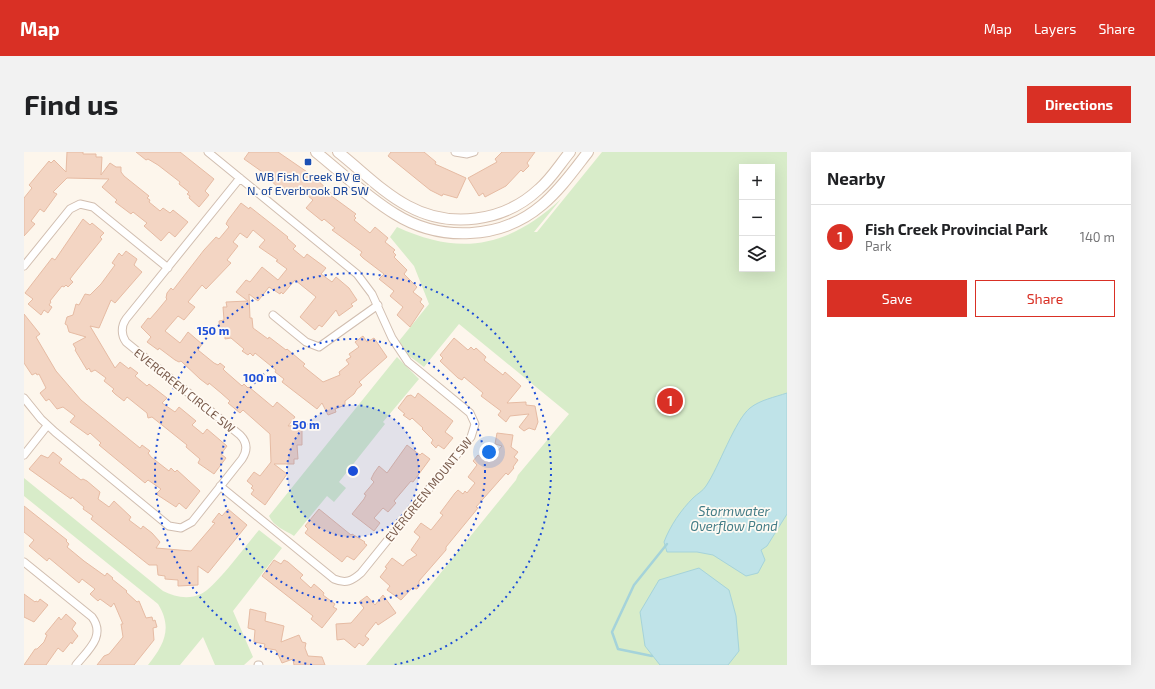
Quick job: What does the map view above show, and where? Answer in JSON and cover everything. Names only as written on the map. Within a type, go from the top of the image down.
[{"type":"main road","points":[[316,152],[395,215],[427,229],[460,234],[484,232],[498,228],[512,223],[534,211],[555,193],[588,152]]},
{"type":"main road","points":[[338,152],[408,206],[438,217],[470,220],[495,215],[524,202],[540,188],[570,152]]},
{"type":"street","points":[[208,152],[240,178]]},
{"type":"street","points":[[455,152],[467,154],[474,152]]},
{"type":"street","name":"EVERGREEN CIRCLE SW","points":[[24,398],[47,426],[172,526],[184,527],[192,522],[244,456],[246,448],[243,438],[128,344],[122,333],[123,322],[240,178]]},
{"type":"street","name":"EVERGREEN MOUNT SW","points":[[220,486],[334,579],[348,582],[354,579],[361,572],[471,436],[475,424],[470,413],[408,362],[392,338],[378,305],[364,282],[352,270],[240,178]]},
{"type":"street","points":[[24,266],[70,209],[80,204],[93,207],[168,268]]},
{"type":"street","points":[[273,315],[306,342],[319,347],[378,305]]},
{"type":"street","points":[[24,455],[47,426]]},
{"type":"street","points":[[24,562],[96,622],[98,630],[96,640],[76,665]]},
{"type":"green space","points":[[602,152],[787,152],[787,665],[366,665],[516,480],[518,475],[569,414],[459,324],[424,367],[408,355],[399,341],[429,304],[414,266],[390,237],[397,227],[443,242],[464,244],[484,242],[504,236],[523,227],[542,215],[561,199],[534,232],[537,232]]},
{"type":"green space","points":[[397,357],[419,379],[383,422],[385,424],[339,482],[346,488],[334,502],[327,496],[294,536],[280,528],[271,520],[269,516]]},
{"type":"green space","points":[[24,478],[163,591],[172,595],[191,597],[201,594],[207,590],[231,565],[259,530],[282,548],[233,611],[253,657],[244,665],[215,665],[203,637],[180,665],[148,665],[154,658],[165,636],[165,621],[158,604],[24,496]]},
{"type":"water","name":"Stormwater Overflow Pond","points":[[787,393],[787,514],[767,546],[761,550],[765,560],[758,573],[746,576],[713,555],[697,552],[667,552],[664,542],[666,536],[680,513],[706,486],[744,414],[758,403]]},
{"type":"water","points":[[699,568],[729,590],[736,616],[739,651],[728,665],[660,665],[645,646],[640,612],[659,580]]},
{"type":"building","points":[[67,152],[83,152],[83,154],[96,154],[96,157],[102,157],[101,175],[110,163],[116,167],[121,167],[121,172],[124,176],[149,196],[147,198],[150,200],[149,202],[160,211],[163,208],[170,213],[173,210],[188,222],[175,237],[169,232],[161,241],[144,226],[147,223],[133,212],[131,214],[115,202],[117,200],[102,187],[109,179],[67,178],[53,192],[57,194],[44,212],[40,209],[31,221],[35,224],[24,236],[24,198],[32,188],[29,185],[49,161],[51,163],[54,160],[66,172]]},
{"type":"building","points":[[136,152],[180,152],[214,179],[205,191],[209,195],[199,207],[189,198],[190,196],[187,194],[189,192],[179,184],[180,182],[158,165],[148,159],[146,160]]},
{"type":"building","points":[[249,152],[278,152],[313,176],[331,193],[330,195],[356,214],[354,216],[356,218],[354,220],[370,233],[375,227],[388,238],[385,242],[395,250],[393,252],[396,255],[394,257],[407,270],[404,274],[417,287],[413,292],[422,299],[420,302],[424,306],[410,327],[397,315],[403,307],[390,296],[394,291],[379,279],[384,274],[360,255],[362,252],[332,230],[335,228],[324,219],[322,221],[306,208],[313,200],[302,191],[298,195],[292,190],[287,196],[261,171],[244,159]]},
{"type":"building","points":[[391,152],[424,152],[436,162],[435,164],[466,178],[457,198],[443,194],[442,196],[430,190],[388,156]]},
{"type":"building","points":[[502,152],[535,152],[527,163],[529,166],[523,172],[521,170],[506,186],[485,197],[483,193],[479,196],[468,178],[497,162],[495,159]]},
{"type":"building","points":[[241,203],[249,209],[250,207],[288,237],[287,238],[296,246],[293,249],[304,258],[307,254],[326,268],[321,274],[332,282],[336,277],[349,288],[357,300],[351,304],[353,306],[339,316],[336,310],[322,327],[319,325],[315,330],[300,317],[316,297],[295,280],[283,294],[281,292],[280,294],[269,287],[258,301],[249,294],[250,318],[252,318],[253,328],[268,339],[269,337],[286,350],[287,349],[305,364],[303,366],[323,382],[340,375],[339,372],[349,364],[346,360],[351,357],[349,354],[359,347],[355,342],[363,336],[367,342],[374,338],[387,357],[359,382],[362,385],[345,401],[345,405],[335,409],[336,412],[328,415],[322,403],[317,409],[282,382],[284,379],[275,372],[276,370],[255,353],[253,356],[250,353],[248,355],[242,351],[244,349],[231,338],[225,339],[225,332],[220,332],[219,321],[224,320],[223,307],[227,307],[226,302],[248,301],[236,292],[246,280],[250,282],[262,267],[278,280],[287,269],[276,261],[278,260],[259,247],[265,240],[253,230],[247,238],[240,233],[233,242],[238,246],[227,260],[231,263],[206,289],[202,285],[188,302],[195,307],[184,320],[178,316],[165,331],[180,343],[188,332],[202,344],[198,350],[214,363],[218,365],[220,363],[225,367],[223,369],[242,386],[244,384],[248,388],[249,387],[273,407],[277,402],[295,417],[288,426],[302,425],[302,445],[297,445],[298,459],[294,459],[294,464],[274,464],[287,474],[265,505],[251,494],[254,490],[251,488],[253,486],[247,481],[254,472],[260,476],[271,462],[270,434],[243,410],[240,413],[228,403],[230,401],[221,393],[209,383],[208,385],[200,379],[181,361],[179,362],[175,360],[159,348],[158,350],[147,342],[151,337],[141,327],[167,299],[167,293],[171,288],[173,290],[204,250],[216,237],[219,239],[229,227],[226,224],[228,220]]},
{"type":"building","points":[[83,219],[90,225],[92,223],[104,233],[100,237],[102,239],[70,279],[73,282],[68,287],[66,285],[64,287],[62,286],[50,301],[51,302],[49,305],[52,307],[48,313],[44,310],[41,315],[28,304],[33,299],[25,293],[52,258],[55,260]]},
{"type":"building","points":[[126,251],[137,259],[134,265],[142,272],[115,303],[111,300],[99,328],[90,326],[115,368],[120,362],[129,369],[130,367],[138,373],[135,376],[147,386],[149,384],[167,398],[162,403],[175,412],[179,407],[196,421],[192,425],[203,434],[207,429],[227,446],[221,454],[226,458],[214,474],[198,463],[200,459],[186,447],[187,445],[152,417],[148,418],[147,413],[127,397],[124,401],[115,394],[112,391],[114,389],[104,381],[106,378],[95,370],[91,372],[89,368],[87,370],[75,350],[76,349],[73,344],[86,337],[69,332],[67,325],[65,324],[67,317],[73,315],[76,304],[79,305],[85,294],[90,295],[101,284],[115,265],[112,263],[119,253],[122,256]]},
{"type":"building","points":[[24,314],[40,334],[36,337],[56,371],[81,400],[140,448],[142,445],[150,451],[148,453],[151,457],[169,471],[171,468],[175,472],[177,470],[200,491],[186,509],[179,503],[176,507],[156,494],[161,489],[148,480],[145,483],[99,445],[101,443],[90,433],[88,435],[70,422],[75,416],[63,407],[57,409],[49,399],[46,401],[40,393],[46,388],[39,374],[37,375],[36,373],[32,375],[24,363]]},
{"type":"building","points":[[454,338],[468,350],[471,347],[474,350],[476,348],[486,357],[484,360],[503,375],[505,372],[521,386],[507,403],[526,402],[526,405],[535,406],[538,422],[535,430],[529,428],[524,431],[519,427],[529,414],[510,416],[506,422],[498,415],[501,411],[481,396],[483,393],[464,377],[462,380],[458,378],[440,361],[443,358],[440,355]]},
{"type":"building","points":[[418,393],[453,421],[445,432],[453,438],[444,449],[438,445],[436,448],[431,443],[433,440],[422,429],[423,428],[412,418],[410,420],[403,415],[405,414],[398,408],[407,396],[411,395],[415,398]]},
{"type":"building","points":[[497,433],[513,435],[511,447],[518,452],[514,457],[518,460],[513,467],[514,468],[508,475],[506,473],[476,507],[478,508],[446,547],[446,550],[419,581],[419,586],[417,589],[412,588],[401,600],[387,590],[390,586],[380,577],[387,568],[385,567],[392,558],[403,566],[407,561],[417,555],[411,550],[420,537],[414,532],[421,523],[431,530],[443,515],[440,513],[455,493],[458,490],[463,494],[465,491],[467,493],[475,483],[468,477],[477,465],[473,461],[478,455],[488,462],[502,446],[495,444]]},
{"type":"building","points":[[407,445],[420,455],[422,453],[430,459],[413,482],[411,481],[394,501],[396,503],[388,512],[383,508],[374,518],[380,523],[374,531],[352,514],[364,499],[366,495],[364,494],[374,482],[371,479],[379,466],[387,473]]},
{"type":"building","points":[[53,452],[62,459],[59,463],[81,480],[83,479],[87,481],[100,492],[98,499],[109,507],[114,501],[131,517],[129,520],[141,529],[143,526],[152,533],[160,542],[156,548],[191,551],[215,523],[212,522],[219,513],[222,516],[228,509],[247,525],[208,573],[198,566],[198,585],[178,586],[178,580],[165,579],[165,576],[158,575],[157,565],[149,565],[91,519],[93,516],[83,509],[84,507],[72,497],[71,499],[29,469],[41,455],[48,458]]},
{"type":"building","points":[[24,506],[67,540],[66,541],[69,544],[67,547],[105,576],[107,573],[137,602],[139,601],[146,618],[152,617],[153,621],[155,620],[157,627],[153,628],[154,640],[134,665],[97,665],[104,656],[109,654],[123,637],[121,624],[123,624],[114,603],[111,607],[100,599],[98,601],[90,594],[95,589],[82,579],[79,583],[49,558],[47,561],[29,546],[34,540],[24,532]]},
{"type":"building","points":[[319,509],[351,535],[352,534],[365,542],[364,543],[367,545],[354,560],[347,556],[342,562],[305,533],[308,529],[305,526]]},
{"type":"building","points":[[274,560],[281,564],[284,560],[288,562],[303,575],[300,578],[311,588],[314,584],[324,593],[323,595],[335,604],[333,607],[337,609],[322,628],[311,619],[313,616],[262,576]]},
{"type":"building","points":[[24,594],[35,602],[38,602],[40,599],[48,605],[34,622],[24,617]]},
{"type":"building","points":[[383,595],[396,613],[378,625],[376,622],[365,636],[369,639],[363,646],[359,643],[355,648],[344,639],[337,640],[336,624],[351,623],[364,608],[359,602],[367,596],[375,605]]},
{"type":"building","points":[[250,609],[266,613],[265,621],[284,626],[281,642],[299,635],[302,642],[306,643],[305,648],[308,656],[322,657],[325,665],[294,665],[293,659],[282,663],[276,650],[264,648],[265,644],[254,642],[255,630],[248,628]]},
{"type":"building","points":[[66,614],[76,623],[72,629],[78,636],[72,644],[71,642],[63,652],[58,648],[46,665],[24,665],[35,649],[37,649],[44,642],[47,635],[45,634],[59,617],[61,620]]},
{"type":"waterway","points":[[652,656],[618,649],[612,632],[634,585],[667,544]]},
{"type":"place","name":"WB Fish Creek BV @ N. of Everbrook DR SW","points":[[308,162]]},
{"type":"place","name":"Fish Creek Provincial Park","points":[[670,401]]}]
